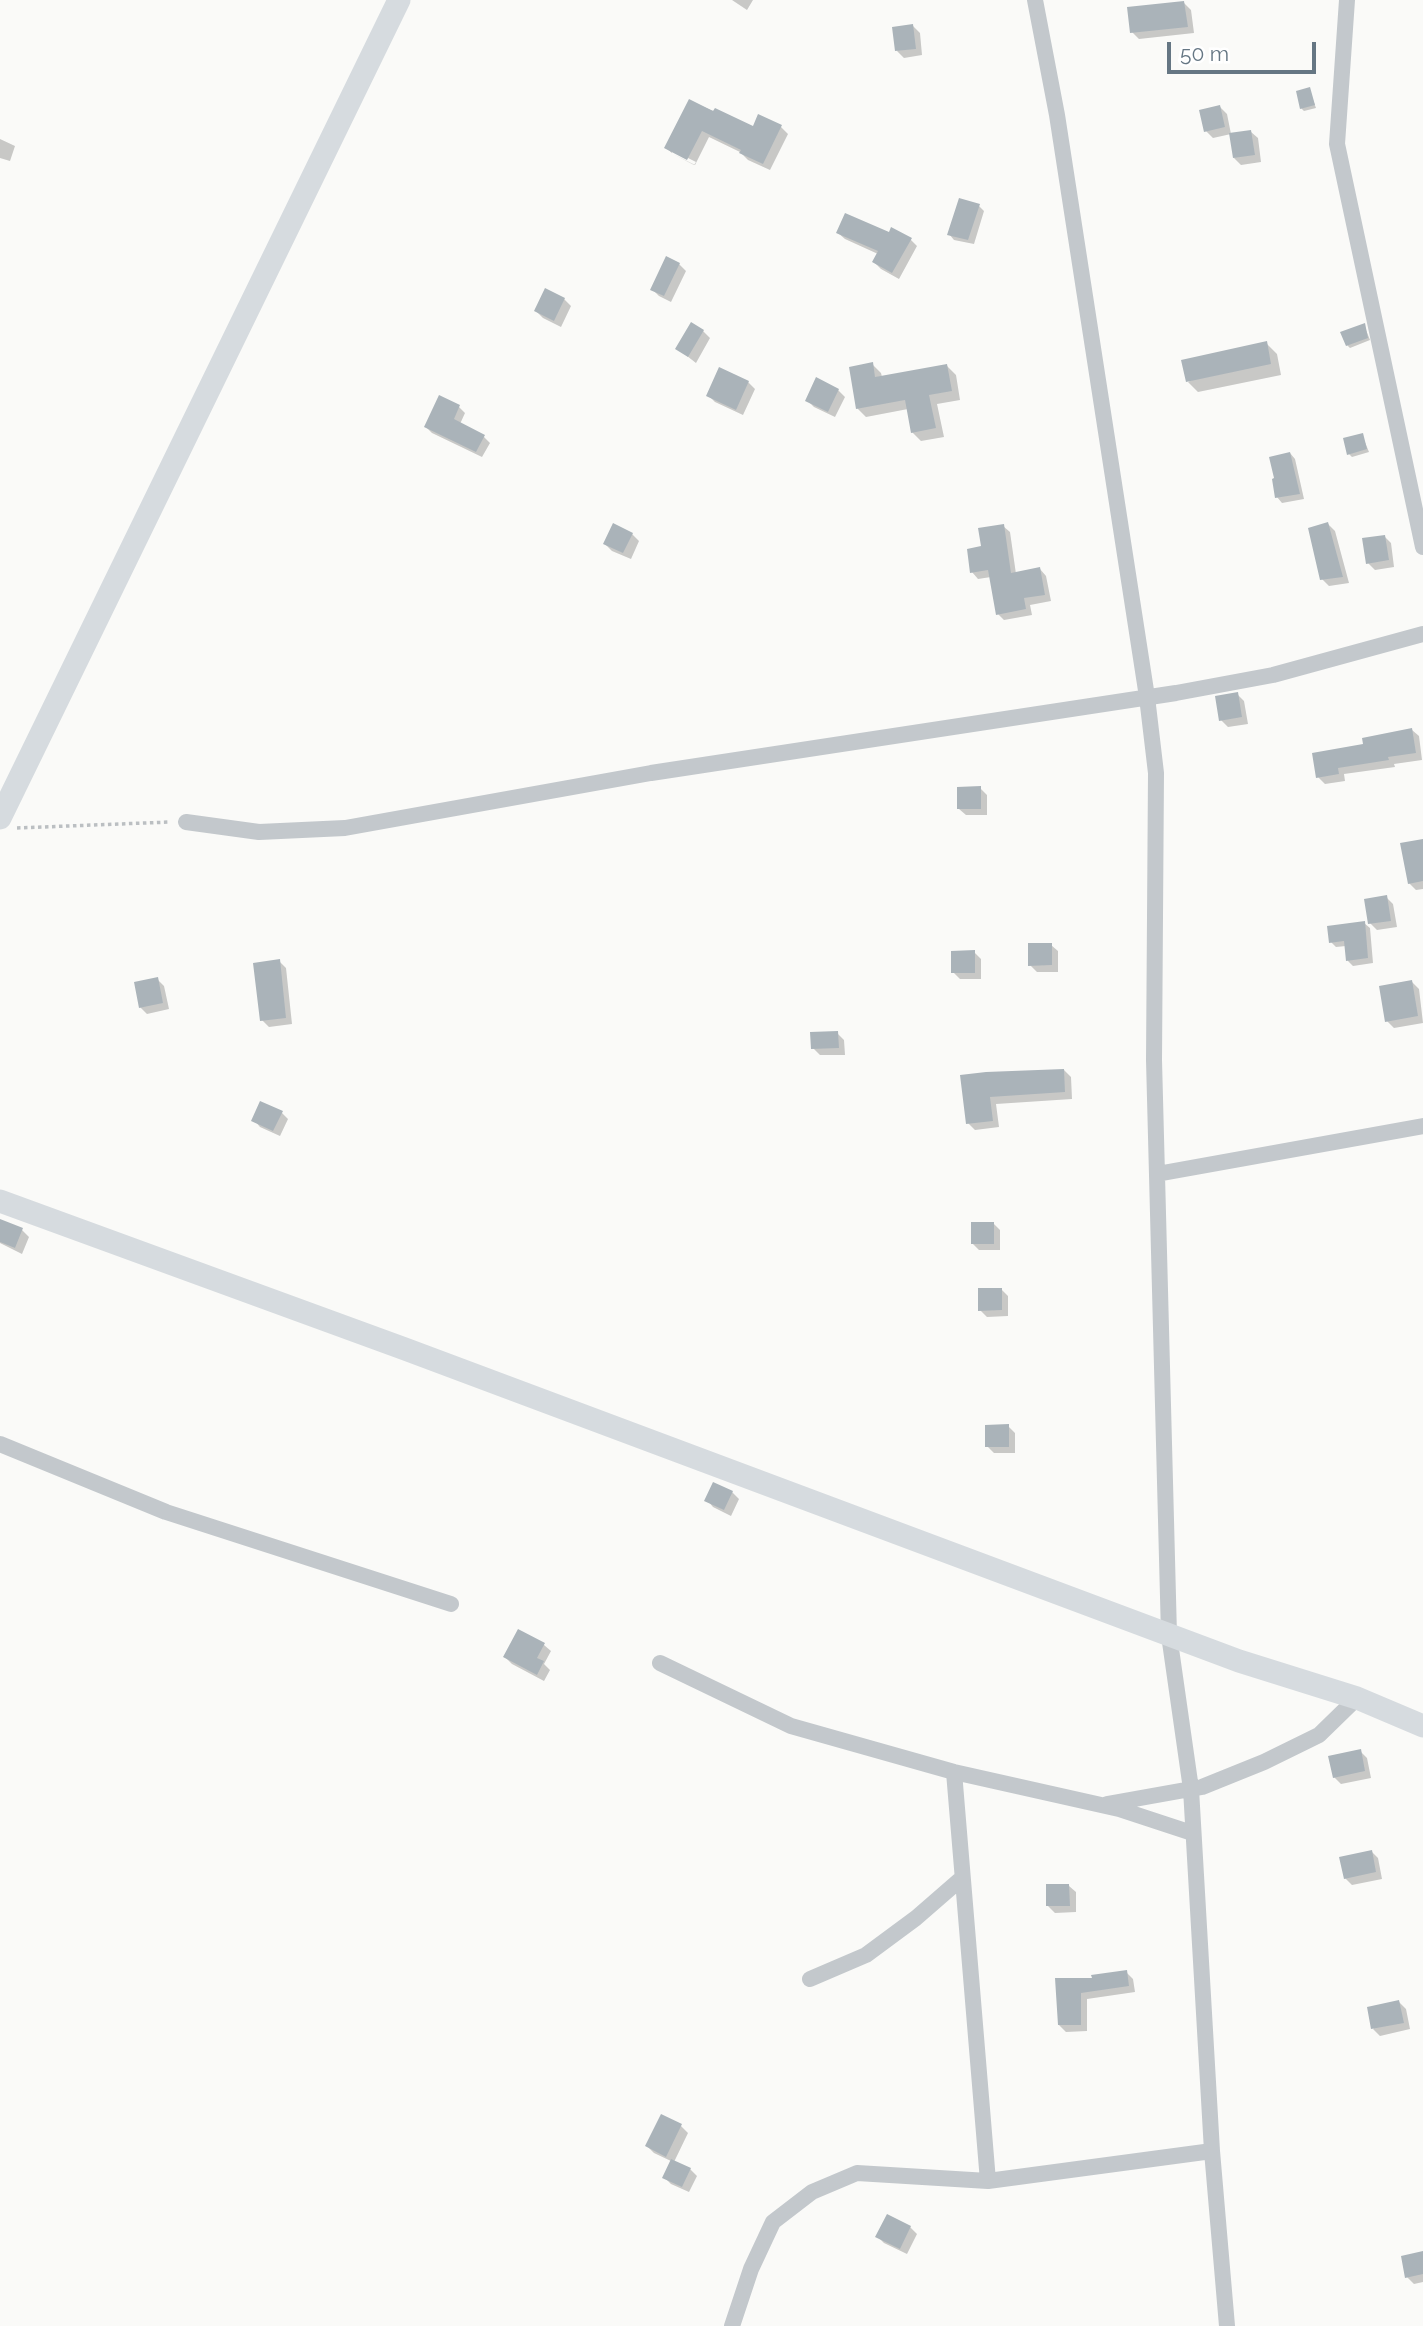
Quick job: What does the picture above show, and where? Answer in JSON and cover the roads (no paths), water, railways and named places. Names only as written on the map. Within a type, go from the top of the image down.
[{"type":"main road","points":[[6,823],[399,0]]},
{"type":"main road","points":[[0,1201],[418,1353],[1239,1661],[1357,1698],[1423,1726]]},
{"type":"street","points":[[1035,0],[1057,115],[1147,698],[1156,773],[1154,1060],[1169,1635],[1191,1789],[1212,2151],[1227,2326]]},
{"type":"street","points":[[1357,0],[1346,8],[1337,144],[1423,547]]},
{"type":"street","points":[[186,822],[259,832],[345,828],[651,773],[1147,698],[1273,675],[1423,634]]},
{"type":"street","points":[[1157,1174],[1423,1126]]},
{"type":"street","points":[[0,1444],[166,1512],[451,1604]]},
{"type":"street","points":[[660,1663],[791,1726],[954,1772],[1101,1805],[1192,1833]]},
{"type":"street","points":[[1101,1805],[1202,1787],[1264,1762],[1319,1735],[1357,1698]]},
{"type":"street","points":[[954,1772],[988,2181]]},
{"type":"street","points":[[810,1979],[866,1955],[916,1918],[962,1878]]},
{"type":"street","points":[[732,2326],[751,2269],[773,2222],[812,2192],[856,2173],[988,2181],[1212,2151]]}]
